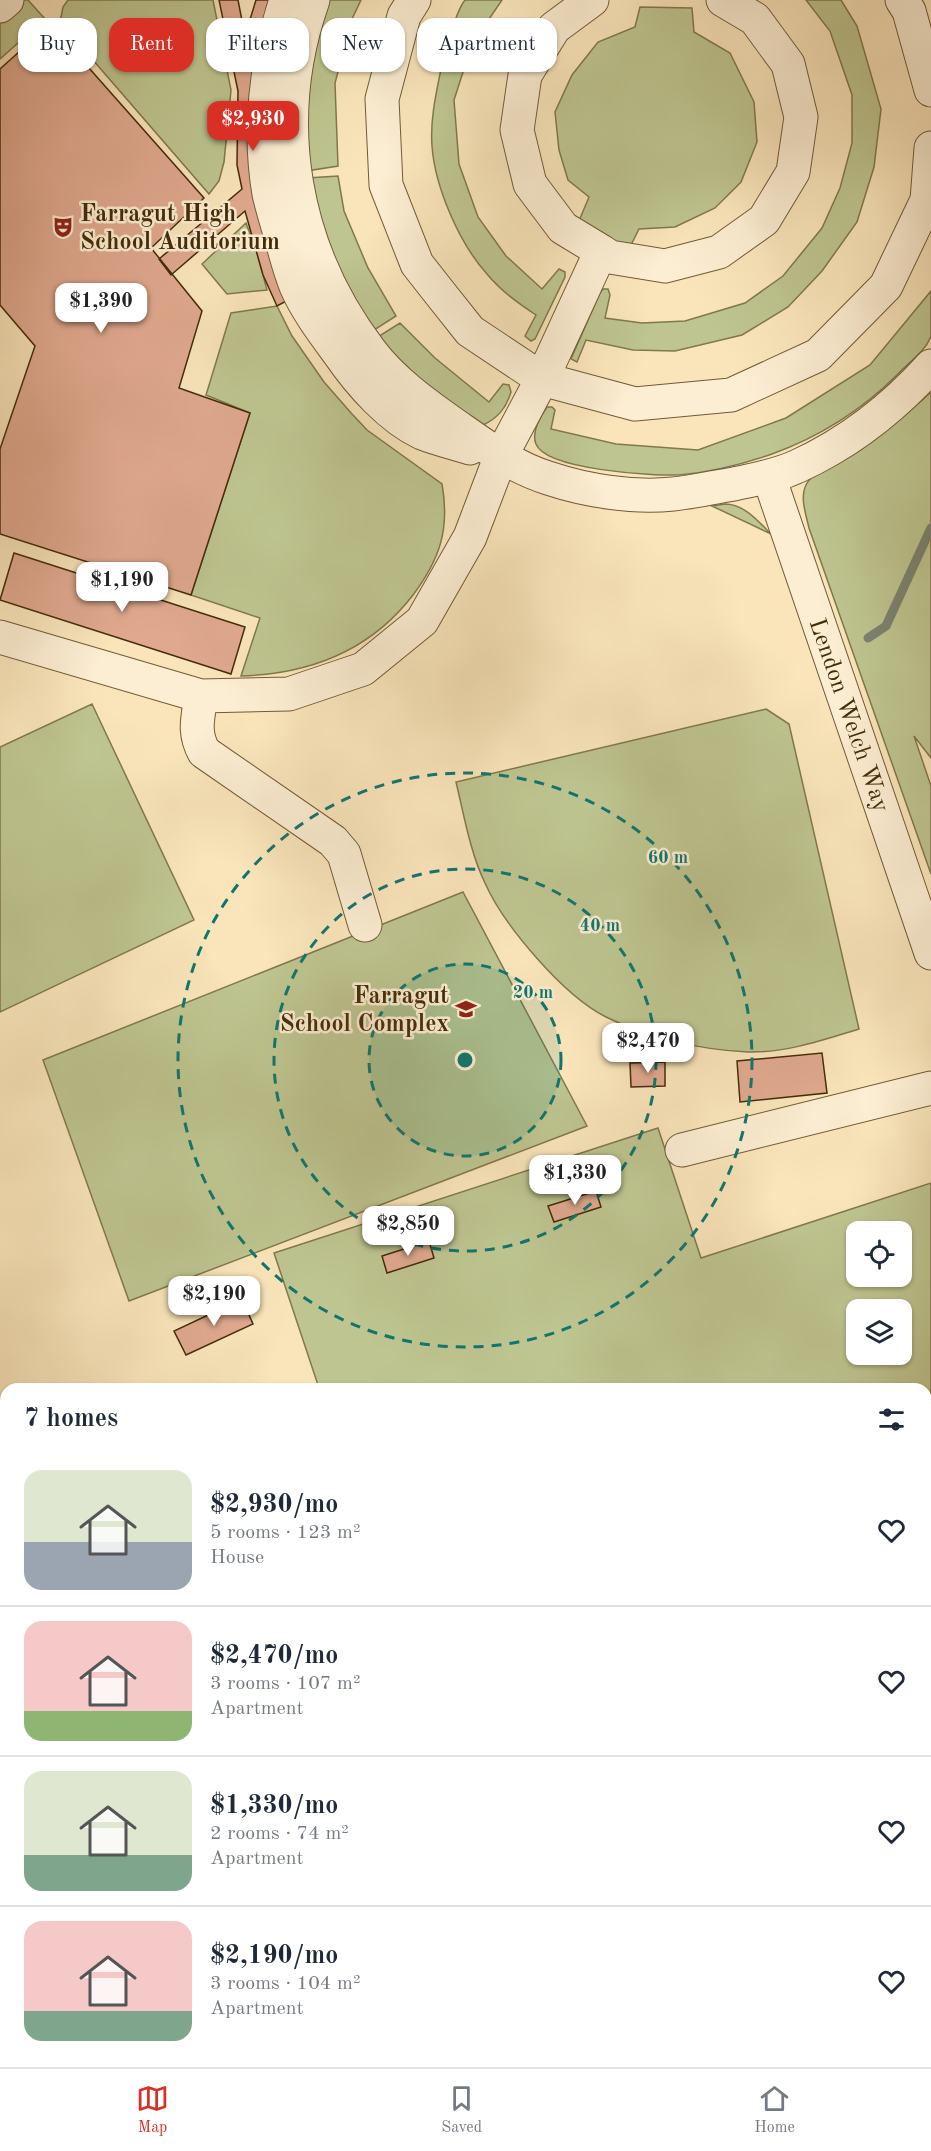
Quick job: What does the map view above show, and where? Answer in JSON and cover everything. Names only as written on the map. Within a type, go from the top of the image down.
[{"type":"street","points":[[0,6],[8,0]]},
{"type":"street","points":[[286,0],[273,45],[267,87],[265,150],[270,196],[296,286],[308,309],[354,376],[396,416],[421,432],[500,458],[547,478],[630,494],[673,494],[769,477],[803,464],[848,436],[910,389],[931,366]]},
{"type":"street","points":[[313,0],[302,36],[293,90],[293,147],[308,235],[321,268],[338,303],[372,353],[399,381],[429,406],[500,458]]},
{"type":"street","points":[[414,0],[404,16],[382,99],[386,185],[417,264],[470,331],[542,379],[635,404],[731,395],[818,355],[886,286],[927,200],[931,148]]},
{"type":"street","points":[[592,0],[554,28],[525,75],[517,130],[530,184],[563,228],[610,257],[665,266],[719,252],[764,220],[793,172],[801,117],[788,64],[755,19],[723,0]]},
{"type":"street","points":[[902,0],[909,11],[931,90]]},
{"type":"street","points":[[0,637],[201,696],[289,694],[363,669],[422,621],[470,537],[500,458],[542,379],[601,251]]},
{"type":"street","name":"Lendon Welch Way","points":[[769,477],[931,953]]},
{"type":"street","points":[[201,696],[196,731],[204,752],[333,842],[344,854],[365,925]]},
{"type":"street","points":[[682,1150],[931,1088]]},
{"type":"green space","points":[[18,0],[28,0],[44,18],[18,18],[18,43],[0,59],[0,15]]},
{"type":"green space","points":[[68,0],[213,0],[217,18],[206,18],[206,72],[227,72],[231,90],[224,162],[219,181],[209,194],[97,65],[97,18],[61,18],[63,7]]},
{"type":"green space","points":[[327,0],[361,0],[352,18],[322,18]]},
{"type":"green space","points":[[465,0],[502,0],[490,18],[457,18]]},
{"type":"green space","points":[[806,0],[841,0],[857,26],[881,109],[874,167],[857,222],[822,271],[788,307],[742,335],[675,351],[633,350],[586,340],[577,362],[571,359],[603,289],[608,289],[610,295],[605,318],[642,323],[685,321],[745,303],[783,276],[822,228],[840,188],[852,143],[852,95],[830,31]]},
{"type":"green space","points":[[640,7],[692,8],[694,32],[730,53],[754,102],[757,142],[741,182],[715,208],[675,227],[639,229],[629,249],[576,228],[589,197],[568,180],[559,150],[555,112],[572,75],[598,42],[635,27]]},
{"type":"green space","points":[[321,23],[321,72],[338,72],[335,83],[338,166],[306,171],[307,76]]},
{"type":"green space","points":[[440,72],[463,72],[454,100],[459,164],[478,217],[506,256],[542,289],[559,269],[565,272],[565,277],[535,339],[531,341],[525,336],[536,315],[504,291],[477,261],[458,231],[443,196],[432,146]]},
{"type":"green space","points":[[338,176],[344,211],[368,268],[396,316],[371,332],[343,289],[307,178]]},
{"type":"green space","points":[[246,223],[267,290],[227,294],[202,264]]},
{"type":"green space","points":[[931,291],[931,336],[925,347],[884,387],[840,421],[772,454],[715,470],[666,475],[602,470],[579,465],[544,453],[536,444],[535,430],[547,407],[555,410],[551,429],[616,444],[698,450],[786,418],[870,365]]},
{"type":"green space","points":[[277,306],[292,336],[324,382],[352,414],[367,430],[442,484],[445,515],[441,543],[430,569],[413,595],[378,631],[337,656],[314,664],[291,670],[241,676],[260,618],[191,595],[250,413],[206,395],[231,313]]},
{"type":"green space","points":[[400,323],[435,358],[489,402],[503,384],[509,385],[511,392],[501,412],[483,425],[460,417],[376,338]]},
{"type":"green space","points":[[931,392],[931,758],[914,736],[931,786],[931,874],[809,528],[803,500],[807,483],[813,476],[864,448]]},
{"type":"green space","points":[[725,504],[744,510],[771,534],[712,506]]},
{"type":"green space","points":[[92,704],[194,920],[0,1012],[0,747]]},
{"type":"green space","points":[[766,709],[789,724],[859,1029],[790,1048],[748,1052],[712,1049],[675,1042],[639,1031],[606,1017],[590,1007],[554,977],[506,919],[485,883],[475,859],[456,782]]},
{"type":"green space","points":[[463,892],[587,1126],[129,1301],[43,1060]]},
{"type":"green space","points":[[658,1128],[701,1258],[931,1183],[931,1383],[317,1383],[274,1253]]},
{"type":"building","points":[[219,0],[238,0],[242,18],[223,18]]},
{"type":"building","points":[[256,0],[274,0],[275,18],[250,18]]},
{"type":"building","points":[[18,53],[18,72],[92,72],[204,198],[151,248],[202,311],[179,388],[250,413],[191,595],[0,534],[0,449],[35,346],[0,305],[0,69]]},
{"type":"building","points":[[234,72],[278,72],[292,298],[277,306],[263,275],[245,211],[171,275],[159,259],[242,189],[237,165],[238,91]]},
{"type":"building","points":[[14,553],[245,627],[231,674],[0,600]]},
{"type":"building","points":[[822,1053],[827,1093],[740,1102],[737,1061]]},
{"type":"building","points":[[665,1062],[665,1086],[631,1087],[630,1063]]},
{"type":"building","points":[[596,1191],[601,1207],[554,1222],[548,1206]]},
{"type":"building","points":[[429,1241],[434,1258],[387,1273],[382,1256]]},
{"type":"building","points":[[242,1299],[253,1324],[186,1355],[174,1331]]},
{"type":"waterway","points":[[868,638],[886,626],[931,528]]},
{"type":"place","name":"Farragut High School Auditorium","points":[[63,227]]},
{"type":"place","name":"Farragut School Complex","points":[[466,1009]]}]
